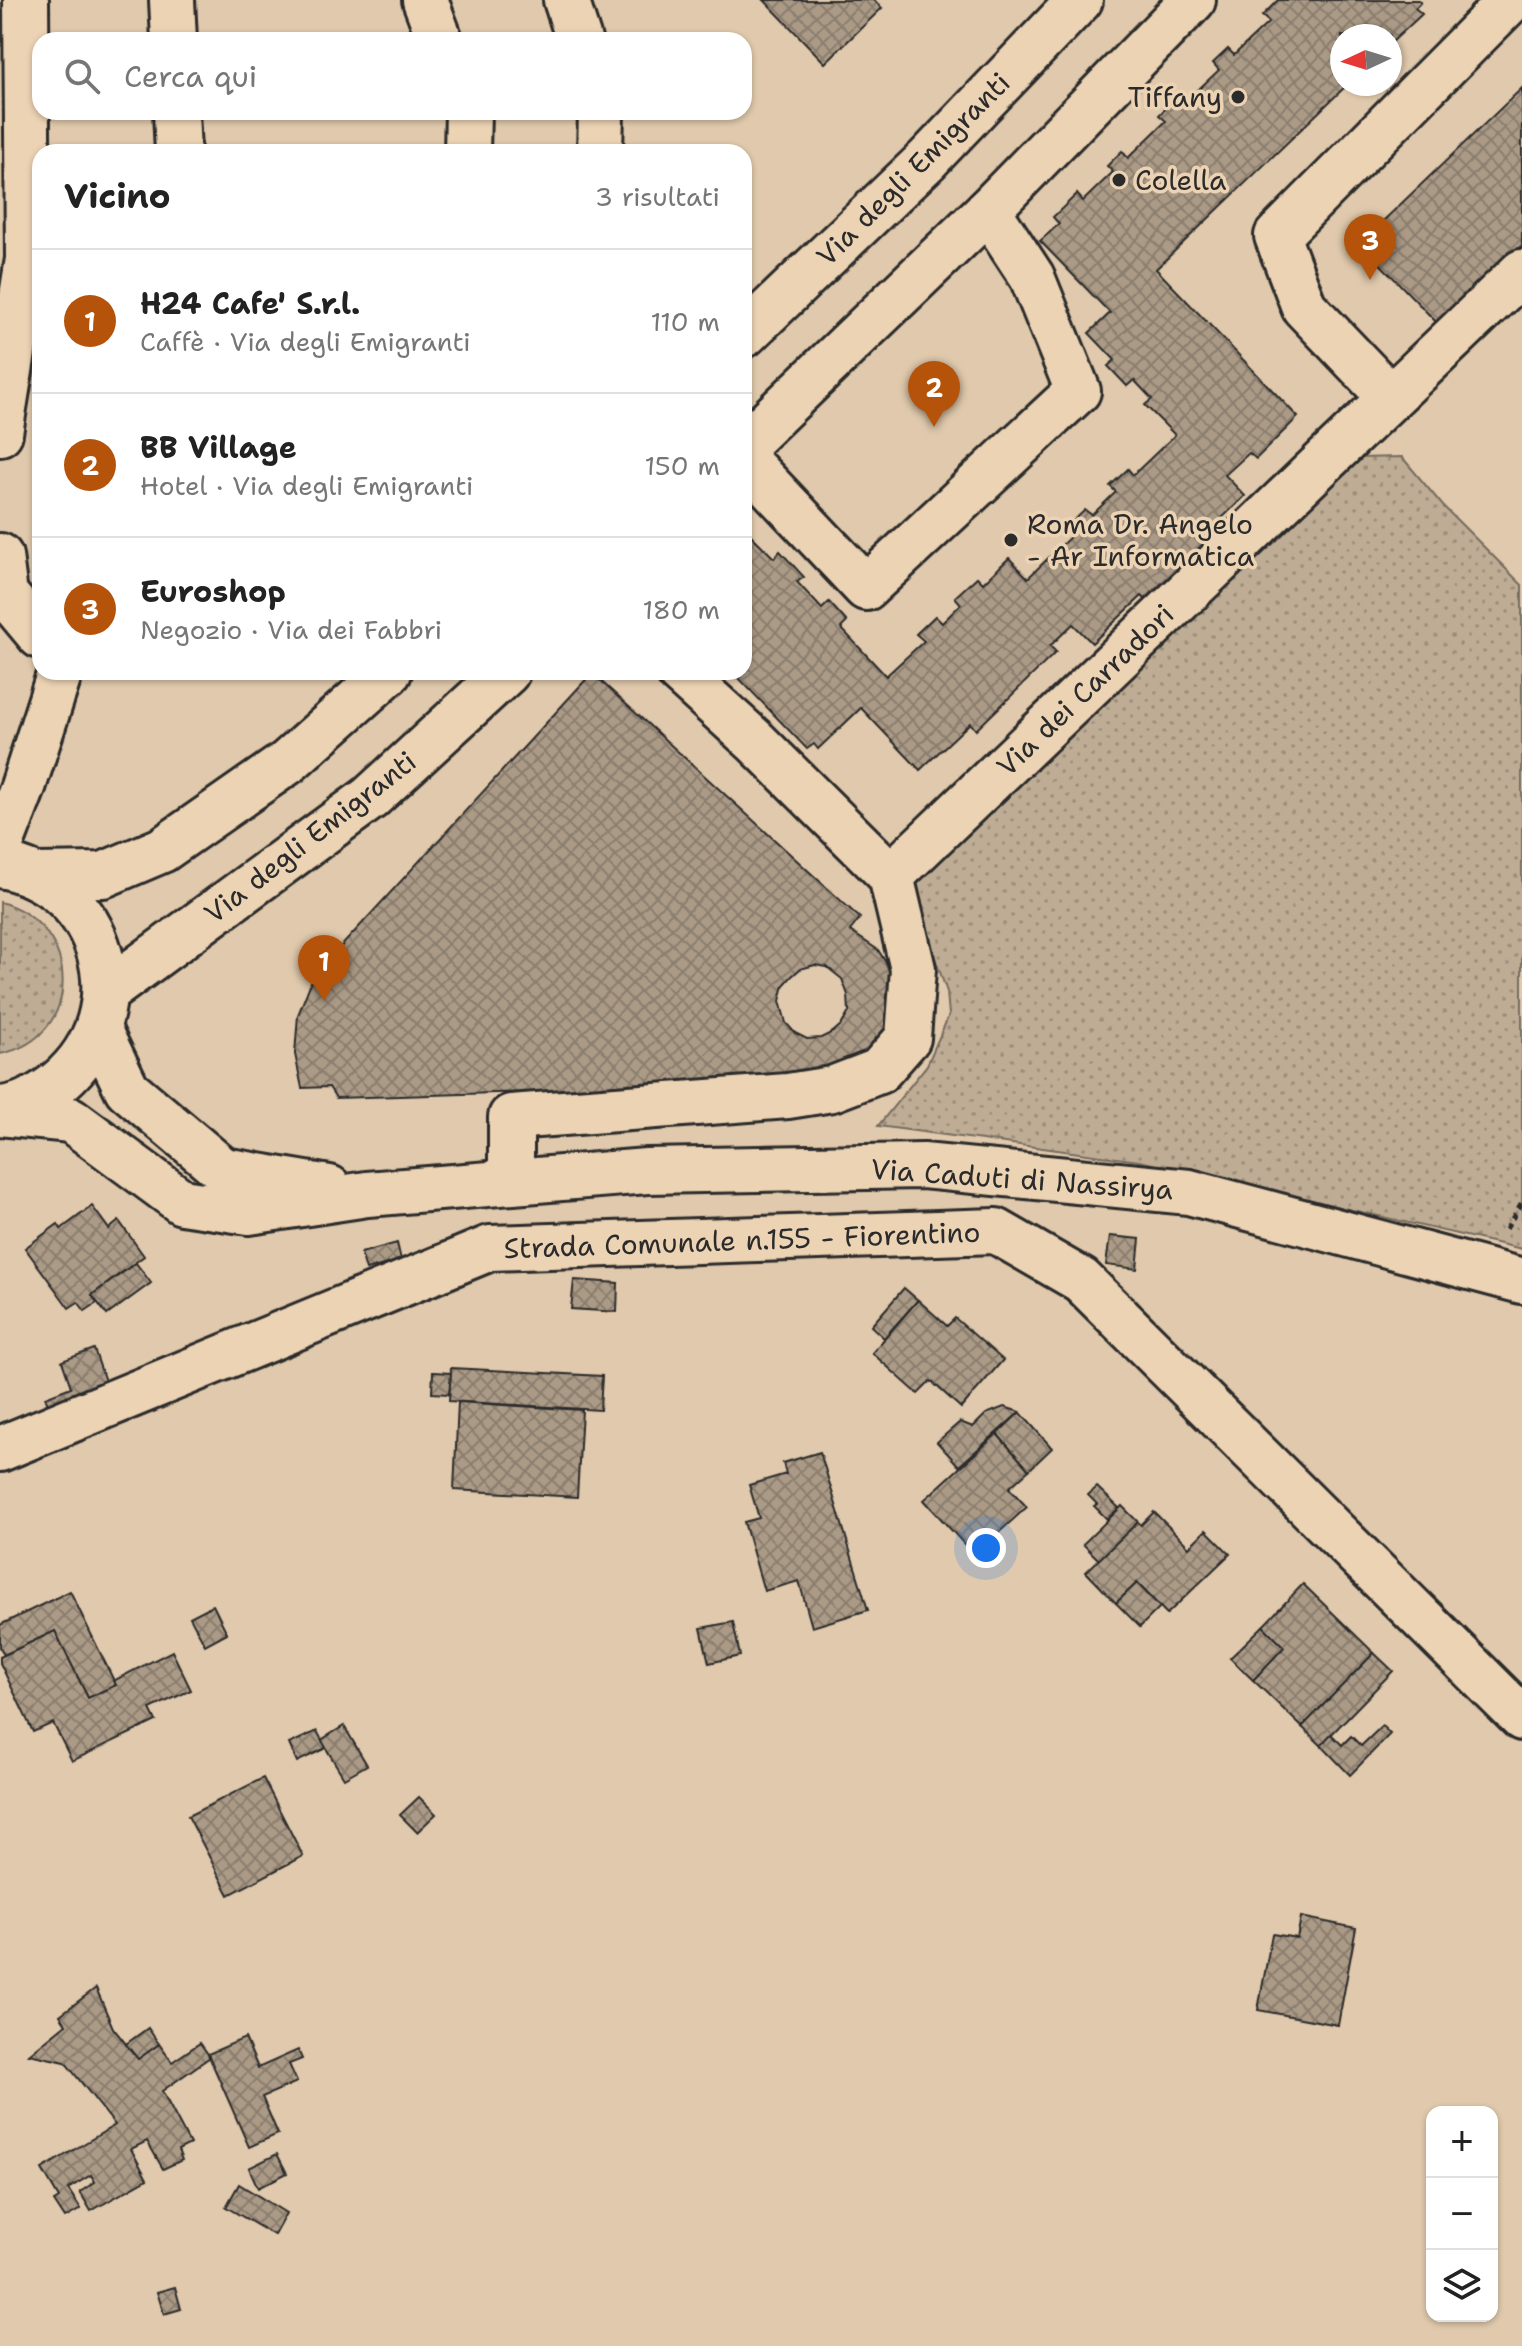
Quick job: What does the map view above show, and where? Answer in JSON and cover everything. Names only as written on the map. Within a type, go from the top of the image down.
[{"type":"street","points":[[0,433],[28,259],[26,0]]},
{"type":"street","points":[[172,0],[174,32]]},
{"type":"street","points":[[425,0],[437,32]]},
{"type":"street","points":[[566,0],[576,32]]},
{"type":"street","name":"Via degli Emigranti","points":[[752,327],[927,160],[1080,0]]},
{"type":"street","points":[[752,437],[988,210],[1193,0]]},
{"type":"street","points":[[1390,397],[1304,307],[1277,236],[1488,8]]},
{"type":"street","points":[[176,120],[178,144]]},
{"type":"street","points":[[467,144],[468,120]]},
{"type":"street","points":[[600,144],[601,120]]},
{"type":"street","points":[[752,467],[866,588],[1078,391],[1032,277],[988,210]]},
{"type":"street","name":"Via dei Carradori","points":[[891,876],[1522,272]]},
{"type":"street","points":[[0,556],[5,594],[32,626]]},
{"type":"street","points":[[0,847],[57,680]]},
{"type":"street","points":[[17,870],[103,875],[162,850],[288,762],[380,680]]},
{"type":"street","name":"Via degli Emigranti","points":[[0,1111],[46,1093],[78,1066],[102,1010],[370,798],[498,680]]},
{"type":"street","points":[[511,1182],[511,1117],[788,1096],[832,1089],[879,1071],[908,1038],[913,969],[891,876],[756,742],[688,680]]},
{"type":"street","points":[[17,870],[65,895],[88,922],[102,956],[102,1010]]},
{"type":"street","name":"Via Caduti di Nassirya","points":[[102,1010],[127,1089],[223,1170],[367,1194]]},
{"type":"street","name":"Via Caduti di Nassirya","points":[[0,1111],[71,1120],[182,1202],[249,1212],[367,1194],[647,1171],[923,1166],[1189,1192],[1522,1281]]},
{"type":"street","name":"Strada Comunale n.155 - Fiorentino","points":[[0,1449],[490,1248],[996,1231],[1081,1280],[1522,1718]]},
{"type":"shaded area","points":[[1402,457],[1443,506],[1522,585],[1522,1249],[1139,1161],[878,1126],[927,1065],[949,1015],[947,992],[910,888],[1358,458]]},
{"type":"shaded area","points":[[0,902],[27,914],[47,933],[59,956],[63,981],[59,1005],[47,1027],[28,1044],[0,1054]]},
{"type":"building","points":[[764,0],[874,0],[882,8],[825,63]]},
{"type":"building","points":[[1278,0],[1421,2],[1415,8],[1422,14],[1402,33],[1402,24],[1330,24],[1330,96],[1336,96],[1156,269],[1298,417],[1256,459],[1249,453],[1225,475],[1245,496],[1222,518],[1228,525],[1148,602],[1142,596],[1092,643],[1073,624],[1050,646],[1056,652],[976,730],[970,723],[920,770],[861,708],[818,749],[814,744],[807,749],[741,680],[752,680],[752,536],[774,558],[780,551],[804,577],[797,582],[822,609],[829,602],[847,622],[841,628],[886,676],[924,641],[916,634],[935,616],[942,623],[961,604],[955,597],[977,577],[983,583],[1009,558],[1028,578],[1075,532],[1069,525],[1085,510],[1092,515],[1116,492],[1110,486],[1128,469],[1133,475],[1175,435],[1145,405],[1152,399],[1134,380],[1127,386],[1108,366],[1115,360],[1089,333],[1110,313],[1040,241],[1059,224],[1053,217],[1077,194],[1083,201],[1113,172],[1107,166],[1122,151],[1128,158],[1166,121],[1159,115],[1179,96],[1185,102],[1219,70],[1213,63],[1228,49],[1234,55],[1269,22],[1262,16]]},
{"type":"building","points":[[1522,88],[1522,245],[1439,325],[1360,243]]},
{"type":"building","points":[[586,680],[600,680],[860,918],[850,931],[878,950],[893,974],[885,1050],[823,1083],[336,1098],[329,1087],[302,1088],[295,1054],[298,1015],[313,977]],"holes":[[[815,965],[827,967],[842,979],[848,995],[849,1012],[842,1024],[821,1038],[807,1039],[795,1033],[786,1023],[780,1001],[784,985],[800,969]]]},
{"type":"building","points":[[92,1206],[109,1229],[119,1221],[144,1256],[92,1295],[97,1303],[85,1311],[78,1302],[69,1308],[25,1248],[58,1224],[61,1229]]},
{"type":"building","points":[[1110,1236],[1140,1239],[1137,1269],[1106,1265]]},
{"type":"building","points":[[397,1243],[401,1260],[366,1270],[361,1253]]},
{"type":"building","points":[[136,1263],[151,1283],[107,1315],[92,1295]]},
{"type":"building","points":[[574,1280],[618,1283],[617,1312],[571,1309]]},
{"type":"building","points":[[904,1288],[918,1300],[884,1338],[871,1326]]},
{"type":"building","points":[[918,1300],[947,1326],[955,1318],[1003,1360],[961,1408],[931,1381],[918,1394],[872,1353]]},
{"type":"building","points":[[94,1349],[109,1393],[52,1415],[45,1397],[71,1387],[62,1361]]},
{"type":"building","points":[[451,1368],[602,1376],[600,1410],[449,1401]]},
{"type":"building","points":[[433,1372],[451,1373],[449,1394],[432,1393]]},
{"type":"building","points":[[458,1402],[582,1410],[577,1497],[454,1490]]},
{"type":"building","points":[[1004,1407],[1020,1412],[959,1466],[937,1442],[960,1422],[973,1427],[986,1414]]},
{"type":"building","points":[[1020,1412],[1052,1448],[1029,1470],[997,1434]]},
{"type":"building","points":[[997,1434],[1029,1470],[1009,1488],[1027,1507],[974,1555],[924,1500]]},
{"type":"building","points":[[820,1452],[868,1610],[812,1627],[799,1581],[764,1591],[744,1522],[759,1518],[749,1485],[786,1474],[783,1463]]},
{"type":"building","points":[[1097,1487],[1119,1508],[1107,1519],[1088,1495]]},
{"type":"building","points":[[1122,1506],[1138,1522],[1099,1560],[1083,1544]]},
{"type":"building","points":[[1154,1512],[1189,1547],[1206,1530],[1230,1554],[1167,1614],[1137,1583],[1116,1603],[1086,1572],[1138,1522],[1141,1525]]},
{"type":"building","points":[[1137,1583],[1160,1607],[1140,1627],[1116,1603]]},
{"type":"building","points":[[1303,1584],[1374,1653],[1302,1727],[1253,1680],[1284,1647],[1263,1626]]},
{"type":"building","points":[[70,1591],[116,1685],[88,1698],[55,1631],[4,1655],[0,1647],[0,1625]]},
{"type":"building","points":[[213,1605],[227,1633],[205,1645],[190,1617]]},
{"type":"building","points":[[733,1622],[740,1656],[709,1663],[701,1628]]},
{"type":"building","points":[[1263,1626],[1284,1647],[1253,1680],[1230,1658]]},
{"type":"building","points":[[55,1631],[88,1698],[116,1685],[113,1681],[172,1651],[191,1690],[150,1709],[156,1721],[72,1761],[53,1723],[33,1732],[0,1663],[0,1657]]},
{"type":"building","points":[[1374,1653],[1393,1671],[1321,1745],[1302,1727]]},
{"type":"building","points":[[344,1726],[367,1765],[344,1778],[321,1740]]},
{"type":"building","points":[[1382,1726],[1390,1734],[1350,1775],[1321,1745],[1331,1734],[1342,1745],[1351,1736],[1361,1746]]},
{"type":"building","points":[[317,1731],[326,1748],[297,1762],[289,1744]]},
{"type":"building","points":[[263,1778],[303,1856],[229,1895],[188,1816]]},
{"type":"building","points":[[419,1797],[436,1814],[417,1832],[400,1815]]},
{"type":"building","points":[[1301,1917],[1356,1928],[1338,2025],[1258,2010],[1272,1934],[1297,1938]]},
{"type":"building","points":[[96,1988],[113,2028],[138,2059],[159,2044],[172,2062],[200,2043],[210,2057],[162,2091],[190,2144],[178,2150],[182,2160],[163,2169],[147,2141],[131,2149],[147,2179],[91,2211],[80,2192],[95,2182],[91,2175],[68,2189],[81,2209],[65,2218],[54,2201],[59,2198],[42,2169],[115,2125],[65,2062],[29,2054],[66,2024],[60,2015]]},
{"type":"building","points":[[148,2028],[159,2044],[138,2059],[126,2044]]},
{"type":"building","points":[[245,2038],[258,2068],[298,2050],[302,2059],[289,2064],[297,2082],[262,2097],[278,2134],[249,2147],[208,2054]]},
{"type":"building","points":[[277,2154],[287,2173],[258,2188],[249,2168]]},
{"type":"building","points":[[239,2184],[286,2213],[274,2235],[226,2207]]},
{"type":"building","points":[[175,2287],[181,2309],[164,2314],[157,2292]]},
{"type":"place","name":"Tiffany","points":[[1238,97]]},
{"type":"place","name":"Colella","points":[[1119,180]]},
{"type":"place","name":"Euroshop","points":[[1370,280]]},
{"type":"place","name":"BB Village","points":[[934,427]]},
{"type":"place","name":"Roma Dr. Angelo - Ar Informatica","points":[[1011,540]]},
{"type":"place","name":"H24 Cafe' S.r.l.","points":[[324,1001]]}]
